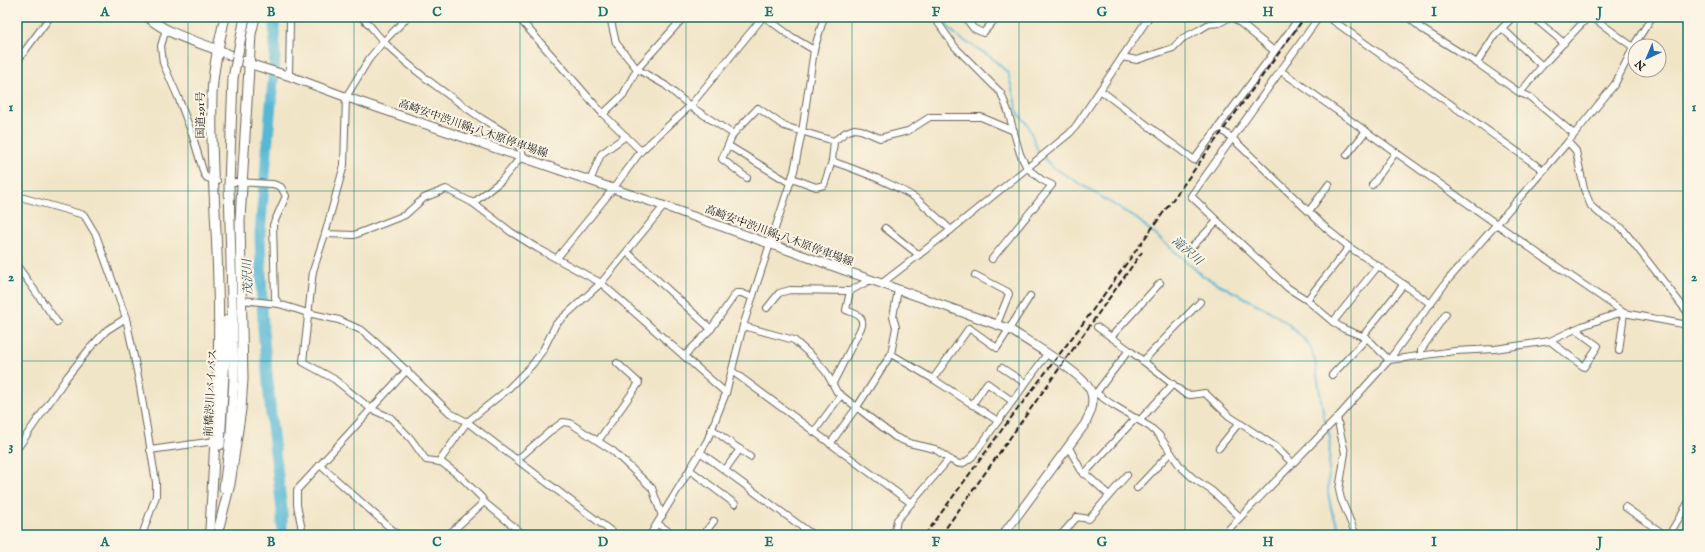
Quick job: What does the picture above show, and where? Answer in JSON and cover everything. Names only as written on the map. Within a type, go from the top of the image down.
[{"type":"highway","points":[[148,17],[166,29],[183,37],[250,64]]},
{"type":"highway","name":"国道291号","points":[[214,532],[218,287],[216,181],[212,94],[218,50],[225,17]]},
{"type":"highway","name":"前橋渋川バイパス","points":[[214,532],[222,432],[230,250],[229,186],[233,78],[244,17]]},
{"type":"highway","points":[[214,532],[230,484],[242,409],[240,220],[251,34],[255,17]]},
{"type":"main road","name":"高崎安中渋川線;八木原停車場線","points":[[250,64],[285,74],[346,97],[664,206],[769,245],[997,324],[1009,329],[1047,354],[1085,382],[1094,394]]},
{"type":"main road","points":[[1003,535],[1091,413],[1094,394]]},
{"type":"street","points":[[17,65],[18,60],[50,17]]},
{"type":"street","points":[[285,74],[290,21],[292,17]]},
{"type":"street","points":[[361,17],[367,22],[383,42],[435,87],[513,138],[520,148],[523,155],[501,181],[473,203]]},
{"type":"street","points":[[408,17],[383,42],[369,59],[346,97],[344,165],[313,272],[303,362],[334,379],[371,409],[391,418],[411,439],[426,460],[439,462],[461,477],[482,498],[484,502],[524,535]]},
{"type":"street","points":[[518,17],[603,114],[641,152]]},
{"type":"street","points":[[610,17],[616,43],[636,69],[664,85],[690,106],[733,134]]},
{"type":"street","points":[[603,114],[623,95],[636,69],[684,17]]},
{"type":"street","points":[[557,258],[614,189],[641,152],[690,106],[764,17],[792,37],[814,50]]},
{"type":"street","points":[[650,535],[700,452],[712,429],[726,393],[743,326],[791,181],[802,132],[814,50],[824,17]]},
{"type":"street","points":[[934,17],[955,47],[1001,93],[1020,154],[1027,168],[1042,180],[1052,185],[992,259]]},
{"type":"street","points":[[964,17],[973,28],[983,33],[986,32],[997,17]]},
{"type":"street","points":[[881,284],[951,230],[1073,129],[1149,17]]},
{"type":"street","points":[[1122,57],[1137,60],[1173,48],[1183,38],[1209,24],[1219,23],[1230,17]]},
{"type":"street","points":[[1233,17],[1274,51]]},
{"type":"street","points":[[1100,90],[1194,160],[1300,17]]},
{"type":"street","points":[[1319,17],[1233,139],[1190,196],[1288,288],[1307,300],[1333,322],[1344,329],[1365,337],[1389,360]]},
{"type":"street","points":[[1328,17],[1542,170]]},
{"type":"street","points":[[1409,17],[1422,29],[1477,63],[1520,93],[1530,97],[1574,134]]},
{"type":"street","points":[[1477,63],[1495,35],[1513,17]]},
{"type":"street","points":[[1533,17],[1540,19],[1564,43]]},
{"type":"street","points":[[1520,93],[1542,66],[1588,17]]},
{"type":"street","points":[[1592,17],[1627,43]]},
{"type":"street","points":[[1638,38],[1651,17]]},
{"type":"street","points":[[1502,28],[1542,66]]},
{"type":"street","points":[[166,29],[161,46],[163,63],[192,134],[204,174],[207,178],[216,181]]},
{"type":"street","points":[[1222,535],[1337,418],[1389,360],[1447,280],[1568,142],[1615,84],[1627,59]]},
{"type":"street","points":[[1281,71],[1624,313]]},
{"type":"street","points":[[747,178],[722,159],[733,134],[758,108],[784,126],[834,141]]},
{"type":"street","points":[[729,146],[791,181],[816,187],[824,185],[832,161],[834,141],[846,132],[854,129],[861,130],[880,138],[908,131],[930,117],[981,117],[1014,131]]},
{"type":"street","points":[[1219,128],[1233,139],[1349,247],[1431,304]]},
{"type":"street","points":[[1347,155],[1366,131]]},
{"type":"street","points":[[590,181],[601,154],[626,136]]},
{"type":"street","points":[[1568,142],[1576,151],[1584,189],[1591,206],[1600,214],[1622,228],[1688,314]]},
{"type":"street","points":[[1372,186],[1396,152]]},
{"type":"street","points":[[832,161],[884,181],[911,195],[951,230]]},
{"type":"street","points":[[242,183],[273,184],[281,187],[286,196],[273,225],[275,298],[279,304]]},
{"type":"street","points":[[1309,211],[1329,184]]},
{"type":"street","points":[[325,234],[354,235],[405,215],[424,198],[446,189],[473,203],[511,232],[601,283],[726,393]]},
{"type":"street","points":[[17,196],[84,215],[96,235],[126,318],[139,381],[156,482],[156,496],[142,535]]},
{"type":"street","points":[[439,462],[467,422],[507,390],[532,365],[543,350],[556,324],[601,283],[664,206]]},
{"type":"street","points":[[1192,248],[1217,221]]},
{"type":"street","points":[[885,228],[919,255]]},
{"type":"street","points":[[1307,300],[1349,247]]},
{"type":"street","points":[[627,252],[711,329]]},
{"type":"street","points":[[1333,322],[1378,266]]},
{"type":"street","points":[[18,267],[57,322]]},
{"type":"street","points":[[975,275],[1008,292],[1009,294],[997,324]]},
{"type":"street","points":[[767,308],[779,293],[790,290],[850,291],[870,280]]},
{"type":"street","points":[[1112,338],[1160,283]]},
{"type":"street","points":[[1332,375],[1365,337],[1404,284]]},
{"type":"street","points":[[830,444],[857,407],[891,354],[896,327],[893,317],[898,290]]},
{"type":"street","points":[[833,384],[862,326],[863,321],[860,316],[846,310],[850,291]]},
{"type":"street","points":[[684,356],[711,329],[736,293],[741,293],[752,297]]},
{"type":"street","points":[[933,379],[969,328],[997,348],[1030,296]]},
{"type":"street","points":[[241,300],[279,304],[308,313],[339,320],[363,332],[407,370],[450,413],[467,422],[518,459],[616,535]]},
{"type":"street","points":[[1143,361],[1200,302]]},
{"type":"street","points":[[1620,351],[1624,313]]},
{"type":"street","points":[[1389,360],[1455,351],[1495,349],[1550,341],[1575,329],[1616,314],[1624,313],[1688,325]]},
{"type":"street","points":[[1421,356],[1421,350],[1446,314]]},
{"type":"street","points":[[17,449],[67,377],[90,348],[107,330],[126,318]]},
{"type":"street","points":[[743,326],[794,340],[814,358],[837,392],[895,436],[909,443],[935,449],[949,460],[959,465],[963,465],[972,457],[1047,354]]},
{"type":"street","points":[[1097,327],[1188,395],[1205,393],[1239,423],[1276,447],[1292,463]]},
{"type":"street","points":[[1550,341],[1584,367],[1598,346],[1575,329]]},
{"type":"street","points":[[1128,350],[1094,394],[1138,419],[1159,435],[1180,466],[1193,478],[1212,491],[1240,517]]},
{"type":"street","points":[[891,354],[998,421]]},
{"type":"street","points":[[598,441],[639,383],[617,363]]},
{"type":"street","points":[[1002,368],[1025,383]]},
{"type":"street","points":[[303,535],[297,505],[297,490],[407,370]]},
{"type":"street","points":[[732,371],[911,503]]},
{"type":"street","points":[[972,405],[987,383],[1012,401]]},
{"type":"street","points":[[1084,474],[1173,384]]},
{"type":"street","points":[[814,432],[841,395]]},
{"type":"street","points":[[1337,418],[1345,453],[1339,490],[1341,499],[1356,535]]},
{"type":"street","points":[[518,459],[549,432],[564,422],[570,423],[613,451],[652,488],[662,516]]},
{"type":"street","points":[[1219,448],[1239,423]]},
{"type":"street","points":[[712,429],[750,457]]},
{"type":"street","points":[[150,450],[215,441]]},
{"type":"street","points":[[1068,446],[1084,474],[1109,495]]},
{"type":"street","points":[[725,470],[740,449]]},
{"type":"street","points":[[700,452],[805,533],[813,535]]},
{"type":"street","points":[[1137,488],[1170,453]]},
{"type":"street","points":[[893,535],[897,520],[949,460]]},
{"type":"street","points":[[320,465],[398,535]]},
{"type":"street","points":[[690,470],[735,504]]},
{"type":"street","points":[[1061,535],[1077,517],[1089,519],[1126,475]]},
{"type":"street","points":[[448,535],[484,502]]},
{"type":"street","points":[[1669,535],[1688,503]]},
{"type":"street","points":[[1625,507],[1665,535]]},
{"type":"street","points":[[703,535],[714,521]]},
{"type":"street","points":[[658,524],[674,535]]},
{"type":"waterway","name":"茂沢川","points":[[274,17],[275,57],[260,233],[263,329],[282,510],[282,535]]},
{"type":"waterway","name":"滝沢川","points":[[943,17],[949,28],[958,37],[991,57],[1008,73],[1018,113],[1028,125],[1038,151],[1051,166],[1137,219],[1203,276],[1268,310],[1287,323],[1310,346],[1315,361],[1324,418],[1330,437],[1328,493],[1332,512],[1342,535]]},
{"type":"railway","points":[[925,535],[1001,431],[1087,318],[1305,17]]},
{"type":"railway","points":[[941,535],[1142,252]]}]
